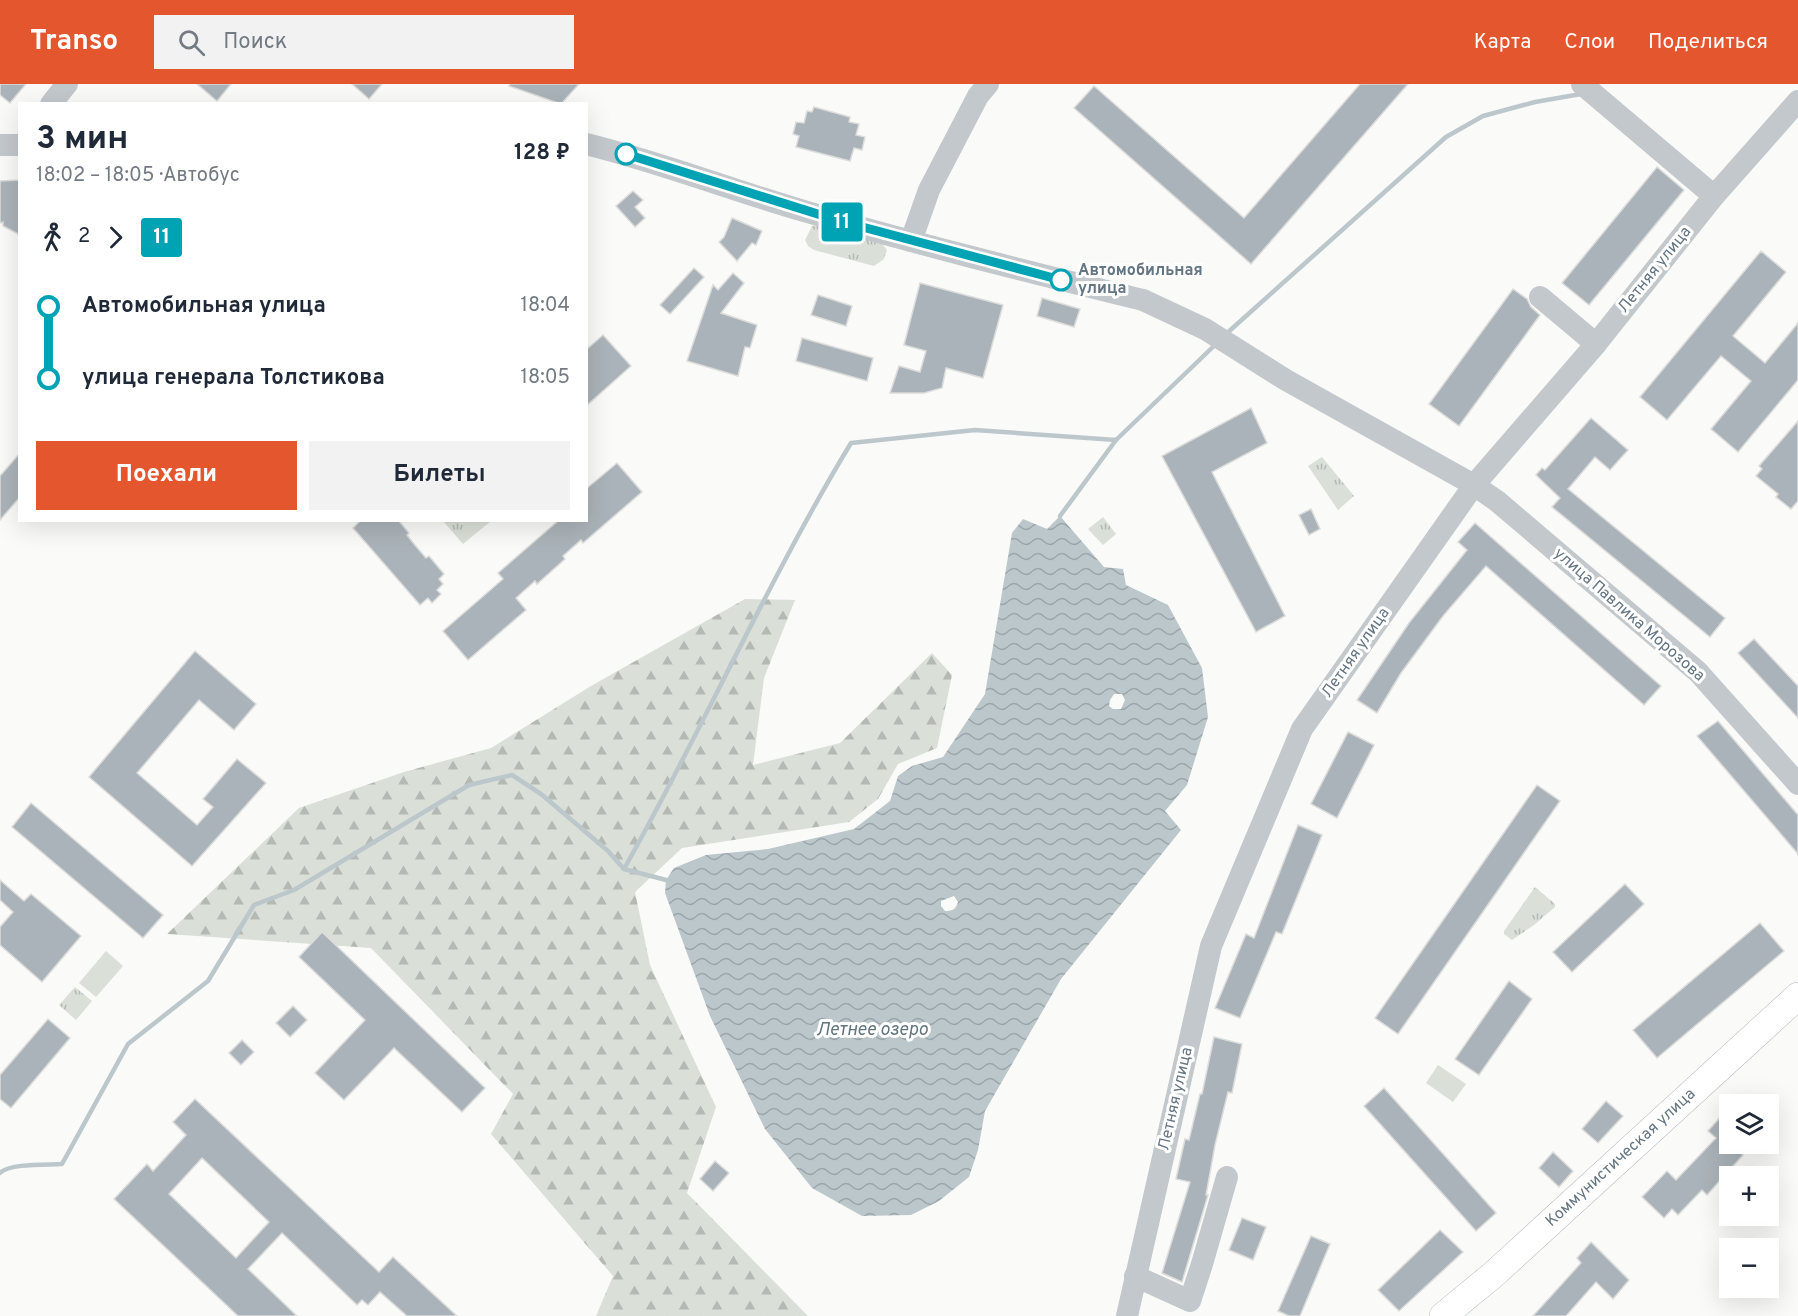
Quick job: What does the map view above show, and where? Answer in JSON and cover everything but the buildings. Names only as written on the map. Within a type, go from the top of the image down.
[{"type":"main road","name":"Коммунистическая улица","points":[[1443,1316],[1494,1274],[1798,996]]},
{"type":"street","points":[[53,102],[67,84]]},
{"type":"street","points":[[910,241],[928,190],[978,96],[988,84]]},
{"type":"street","points":[[1587,88],[1714,196]]},
{"type":"street","name":"Летняя улица","points":[[1127,1316],[1211,946],[1302,729],[1474,485],[1596,344],[1714,196],[1798,101]]},
{"type":"street","points":[[588,145],[636,157],[803,211],[910,241],[1143,300],[1182,317],[1286,380],[1474,485]]},
{"type":"street","points":[[1540,297],[1596,344]]},
{"type":"street","name":"улица Павлика Морозова","points":[[1474,485],[1497,501],[1698,672],[1798,784]]},
{"type":"street","points":[[1136,1276],[1190,1301],[1227,1177]]},
{"type":"green space","points":[[819,225],[880,241],[887,250],[884,259],[874,266],[814,250],[805,240],[812,226]]},
{"type":"green space","points":[[1322,457],[1354,496],[1338,510],[1308,466]]},
{"type":"green space","points":[[1103,517],[1116,534],[1103,545],[1088,529]]},
{"type":"green space","points":[[444,522],[490,522],[463,544]]},
{"type":"green space","points":[[745,599],[795,600],[764,678],[753,765],[840,743],[932,653],[952,675],[937,748],[898,764],[878,799],[849,822],[682,848],[635,892],[650,965],[716,1107],[687,1193],[808,1316],[596,1316],[613,1276],[491,1134],[513,1094],[371,948],[167,934],[299,808],[404,772],[491,748],[591,686]]},
{"type":"green space","points":[[1535,887],[1555,904],[1555,907],[1512,940],[1504,934],[1504,931]]},
{"type":"green space","points":[[106,951],[123,966],[96,997],[79,983]]},
{"type":"green space","points":[[75,987],[92,1001],[76,1020],[59,1005]]},
{"type":"green space","points":[[1438,1065],[1466,1084],[1453,1102],[1426,1083]]},
{"type":"water","name":"Летнее озеро","points":[[1060,516],[1104,567],[1123,569],[1126,585],[1168,605],[1202,668],[1208,717],[1187,785],[1165,811],[1181,830],[1061,979],[985,1111],[978,1150],[969,1177],[939,1201],[911,1215],[862,1216],[812,1188],[765,1129],[710,1016],[665,893],[666,880],[674,868],[706,855],[768,849],[854,829],[890,801],[898,776],[912,766],[943,757],[985,694],[1012,533],[1023,519],[1047,529]],"holes":[[[1114,694],[1122,694],[1125,700],[1121,709],[1113,709],[1109,706]],[[954,896],[958,902],[956,906],[952,910],[945,911],[941,906],[941,901]]]},
{"type":"waterway","points":[[1226,334],[1446,137],[1483,116],[1535,102],[1581,94]]},
{"type":"waterway","points":[[1060,516],[1116,440],[1216,344]]},
{"type":"waterway","points":[[624,869],[792,548],[851,443],[975,430],[1116,440]]},
{"type":"waterway","points":[[0,1173],[20,1166],[62,1164],[128,1044],[208,981],[254,905],[294,890],[469,785],[512,775],[541,794],[608,851],[624,869],[666,880]]},
{"type":"bus line","name":"11","points":[[626,154],[896,238],[1061,280]]},
{"type":"place","name":"Автомобильная улица","points":[[1061,280]]}]
